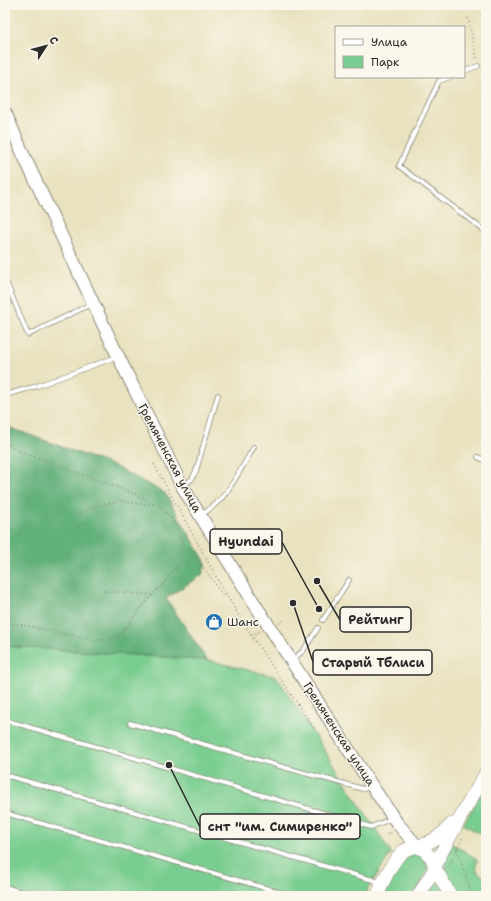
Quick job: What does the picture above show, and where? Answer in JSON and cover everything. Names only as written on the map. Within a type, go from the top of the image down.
[{"type":"main road","name":"Гремяченская улица","points":[[5,112],[23,154],[118,356],[182,486],[254,603],[395,821]]},
{"type":"main road","points":[[418,896],[435,868],[437,860],[486,773]]},
{"type":"main road","points":[[399,854],[409,848],[418,847],[435,839],[442,834],[464,811]]},
{"type":"main road","points":[[395,821],[418,847],[429,854],[441,880],[452,896]]},
{"type":"main road","points":[[378,896],[379,890],[402,846],[400,831],[395,821]]},
{"type":"lane","points":[[465,71],[478,66]]},
{"type":"lane","points":[[447,78],[439,81],[400,166],[486,232]]},
{"type":"lane","points":[[5,279],[28,335],[93,303]]},
{"type":"lane","points":[[5,395],[36,386],[118,356]]},
{"type":"lane","points":[[182,486],[192,479],[196,471],[218,395]]},
{"type":"lane","points":[[200,516],[211,509],[221,499],[254,447]]},
{"type":"lane","points":[[478,457],[486,461]]},
{"type":"lane","points":[[323,620],[349,580]]},
{"type":"lane","points":[[292,660],[303,652],[318,628]]},
{"type":"lane","points":[[5,720],[371,827],[395,821]]},
{"type":"lane","points":[[130,722],[363,789],[372,786]]},
{"type":"lane","points":[[5,775],[383,883]]},
{"type":"lane","points":[[5,812],[293,896]]},
{"type":"lane","points":[[5,887],[34,896]]},
{"type":"path","points":[[468,18],[478,66]]},
{"type":"path","points":[[5,443],[26,453],[158,504],[173,521],[182,541],[210,576],[222,595],[225,593]]},
{"type":"path","points":[[154,464],[225,593],[315,730]]},
{"type":"path","points":[[79,514],[96,506],[122,501],[141,504],[158,504]]},
{"type":"path","points":[[5,623],[24,625],[93,640],[111,640],[122,633],[152,595],[162,586],[180,562],[182,541]]},
{"type":"path","points":[[103,591],[152,595]]},
{"type":"path","points":[[432,896],[463,837]]},
{"type":"path","points":[[457,849],[472,896]]},
{"type":"green space","points":[[5,426],[114,466],[165,493],[206,563],[202,575],[166,598],[207,660],[5,646]]},
{"type":"green space","points":[[5,646],[207,660],[277,677],[391,853],[367,890],[368,896],[5,896]]},
{"type":"green space","points":[[486,785],[486,796],[482,803],[486,805],[486,837],[463,824]]},
{"type":"green space","points":[[452,844],[477,859],[476,868],[478,873],[486,878],[486,896],[460,896],[453,887],[446,872],[445,866],[446,855]]},
{"type":"green space","points":[[414,852],[422,856],[426,861],[427,866],[424,878],[413,896],[382,896],[382,893],[404,858]]},
{"type":"green space","points":[[438,882],[448,896],[428,896],[435,884]]},
{"type":"place","name":"Рейтинг","points":[[317,581]]},
{"type":"place","name":"Старый Тблиси","points":[[293,603]]},
{"type":"place","name":"Hyundai","points":[[319,609]]},
{"type":"place","name":"Шанс","points":[[214,622]]},
{"type":"place","name":"снт \"им. Симиренко\"","points":[[169,765]]}]
